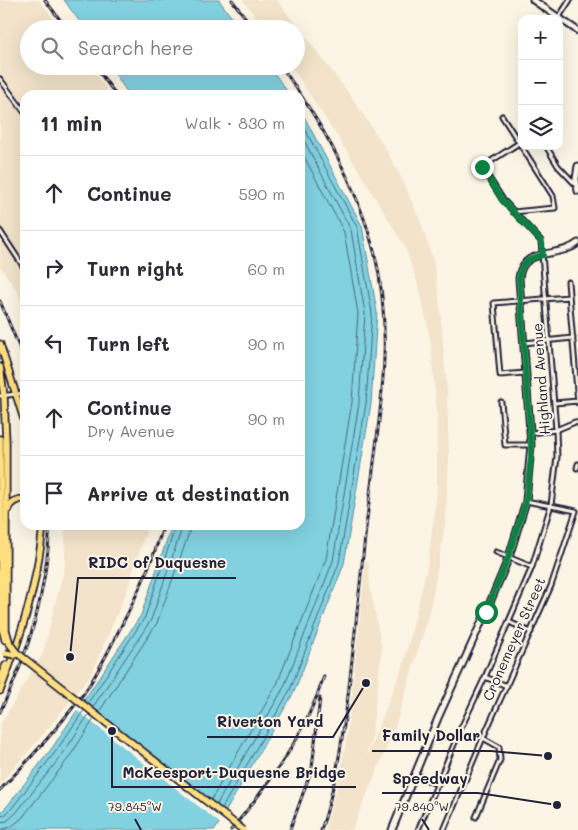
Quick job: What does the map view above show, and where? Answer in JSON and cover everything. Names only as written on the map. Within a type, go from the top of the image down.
[{"type":"main road","points":[[533,0],[555,15]]},
{"type":"main road","points":[[563,21],[578,31]]},
{"type":"main road","points":[[578,166],[576,185],[578,191]]},
{"type":"main road","points":[[392,830],[438,718],[508,558],[526,501],[531,445],[519,278],[520,268],[527,260],[566,250],[577,244]]},
{"type":"main road","points":[[0,344],[20,407]]},
{"type":"main road","points":[[0,367],[6,517],[6,630],[8,648],[0,658]]},
{"type":"main road","points":[[0,439],[0,609],[2,631],[8,648],[237,830]]},
{"type":"main road","points":[[6,517],[11,504],[20,500]]},
{"type":"main road","points":[[0,678],[6,667],[29,592],[40,530]]},
{"type":"main road","points":[[0,691],[24,625],[41,551],[41,530]]},
{"type":"main road","points":[[8,648],[16,652],[243,830]]},
{"type":"street","points":[[561,15],[570,0]]},
{"type":"street","points":[[0,79],[20,106]]},
{"type":"street","points":[[502,116],[518,139]]},
{"type":"street","name":"Highland Avenue","points":[[418,830],[532,567],[551,505],[557,457],[556,430],[541,241],[512,212],[482,167],[518,143]]},
{"type":"street","points":[[512,212],[555,208],[553,196],[525,150]]},
{"type":"street","points":[[548,150],[558,166],[576,185]]},
{"type":"street","points":[[0,231],[20,261]]},
{"type":"street","points":[[554,403],[578,402],[577,369],[568,282]]},
{"type":"street","points":[[526,373],[500,375],[494,303],[569,297]]},
{"type":"street","points":[[524,343],[573,338]]},
{"type":"street","points":[[2,396],[20,394]]},
{"type":"street","points":[[501,402],[505,445],[531,445]]},
{"type":"street","points":[[530,432],[556,430],[575,422],[578,423]]},
{"type":"street","points":[[526,501],[551,505]]},
{"type":"street","name":"Cronemeyer Street","points":[[444,830],[551,586],[576,511],[551,505]]},
{"type":"street","points":[[496,552],[532,567]]},
{"type":"street","points":[[509,622],[531,632]]},
{"type":"street","points":[[485,677],[507,686]]},
{"type":"street","points":[[476,817],[500,760],[499,748],[483,738]]},
{"type":"street","points":[[415,774],[438,785]]},
{"type":"shaded area","points":[[0,0],[39,0],[54,20],[20,20],[20,75],[96,75],[107,90],[20,90],[20,298],[0,266]]},
{"type":"shaded area","points":[[243,0],[277,0],[292,20],[258,20]]},
{"type":"shaded area","points":[[305,36],[351,96],[387,151],[405,185],[422,226],[433,259],[439,296],[447,393],[449,459],[445,525],[430,611],[394,730],[352,830],[325,830],[340,775],[347,737],[366,561],[368,561],[370,587],[382,649],[371,739],[365,760],[403,666],[428,563],[437,491],[437,417],[431,343],[420,291],[405,247],[348,153],[297,75],[305,75]]},
{"type":"shaded area","points":[[65,530],[146,530],[126,593],[91,675],[0,784],[0,725],[43,653],[65,565]]},
{"type":"water","points":[[64,0],[219,0],[233,20],[78,20]]},
{"type":"water","points":[[116,75],[276,75],[286,90],[126,90]]},
{"type":"water","points":[[305,118],[362,226],[377,312],[371,404],[344,564],[294,692],[215,830],[0,830],[0,813],[52,748],[141,615],[170,530],[305,530]]},
{"type":"pier","points":[[81,700],[227,814],[221,824],[75,709]]},
{"type":"railway","points":[[45,0],[60,20]]},
{"type":"railway","points":[[232,0],[247,20]]},
{"type":"railway","points":[[102,75],[112,90]]},
{"type":"railway","points":[[287,75],[297,90]]},
{"type":"railway","points":[[305,102],[336,154],[358,201],[367,226],[380,282],[384,345],[381,408],[347,704],[334,783],[321,830]]},
{"type":"railway","points":[[0,301],[20,349]]},
{"type":"railway","points":[[0,712],[20,667],[35,621],[45,574],[50,530]]},
{"type":"railway","points":[[0,790],[33,755],[84,693],[104,660],[135,598],[154,555],[162,530]]},
{"type":"railway","points":[[231,830],[273,776],[297,739],[324,676]]},
{"type":"railway","points":[[290,830],[312,768],[320,698]]},
{"type":"place","name":"RIDC of Duquesne","points":[[70,657]]},
{"type":"place","name":"Riverton Yard","points":[[366,683]]},
{"type":"place","name":"McKeesport-Duquesne Bridge","points":[[112,731]]},
{"type":"place","name":"Family Dollar","points":[[548,756]]},
{"type":"place","name":"Speedway","points":[[557,805]]},
{"type":"route","points":[[482,167],[502,200],[541,241],[543,255],[530,258],[524,262],[520,268],[519,278],[531,445],[526,501],[508,558],[486,612]]}]
